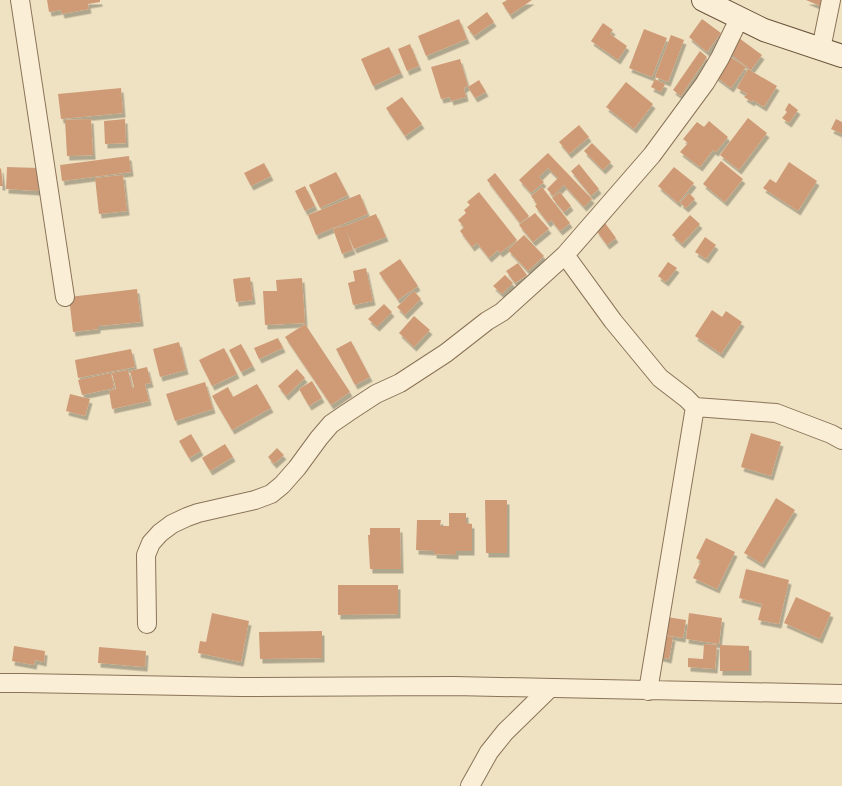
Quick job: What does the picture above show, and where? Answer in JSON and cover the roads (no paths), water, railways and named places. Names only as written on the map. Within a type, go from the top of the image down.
[{"type":"main road","points":[[703,0],[764,30],[842,56]]},
{"type":"street","points":[[20,0],[65,297]]},
{"type":"street","points":[[821,49],[832,0]]},
{"type":"street","points":[[147,624],[146,555],[151,544],[160,533],[172,524],[192,515],[255,500],[271,494],[282,485],[297,468],[331,424],[376,394],[400,383],[446,353],[486,321],[502,312],[564,255],[657,149],[705,83],[720,58],[740,17]]},
{"type":"street","points":[[564,255],[613,321],[660,378],[695,407],[776,413],[831,434],[842,440]]},
{"type":"street","points":[[648,691],[695,407]]},
{"type":"street","points":[[0,683],[22,682],[241,686],[454,686],[842,694]]},
{"type":"street","points":[[470,786],[489,752],[505,732],[550,688]]}]
